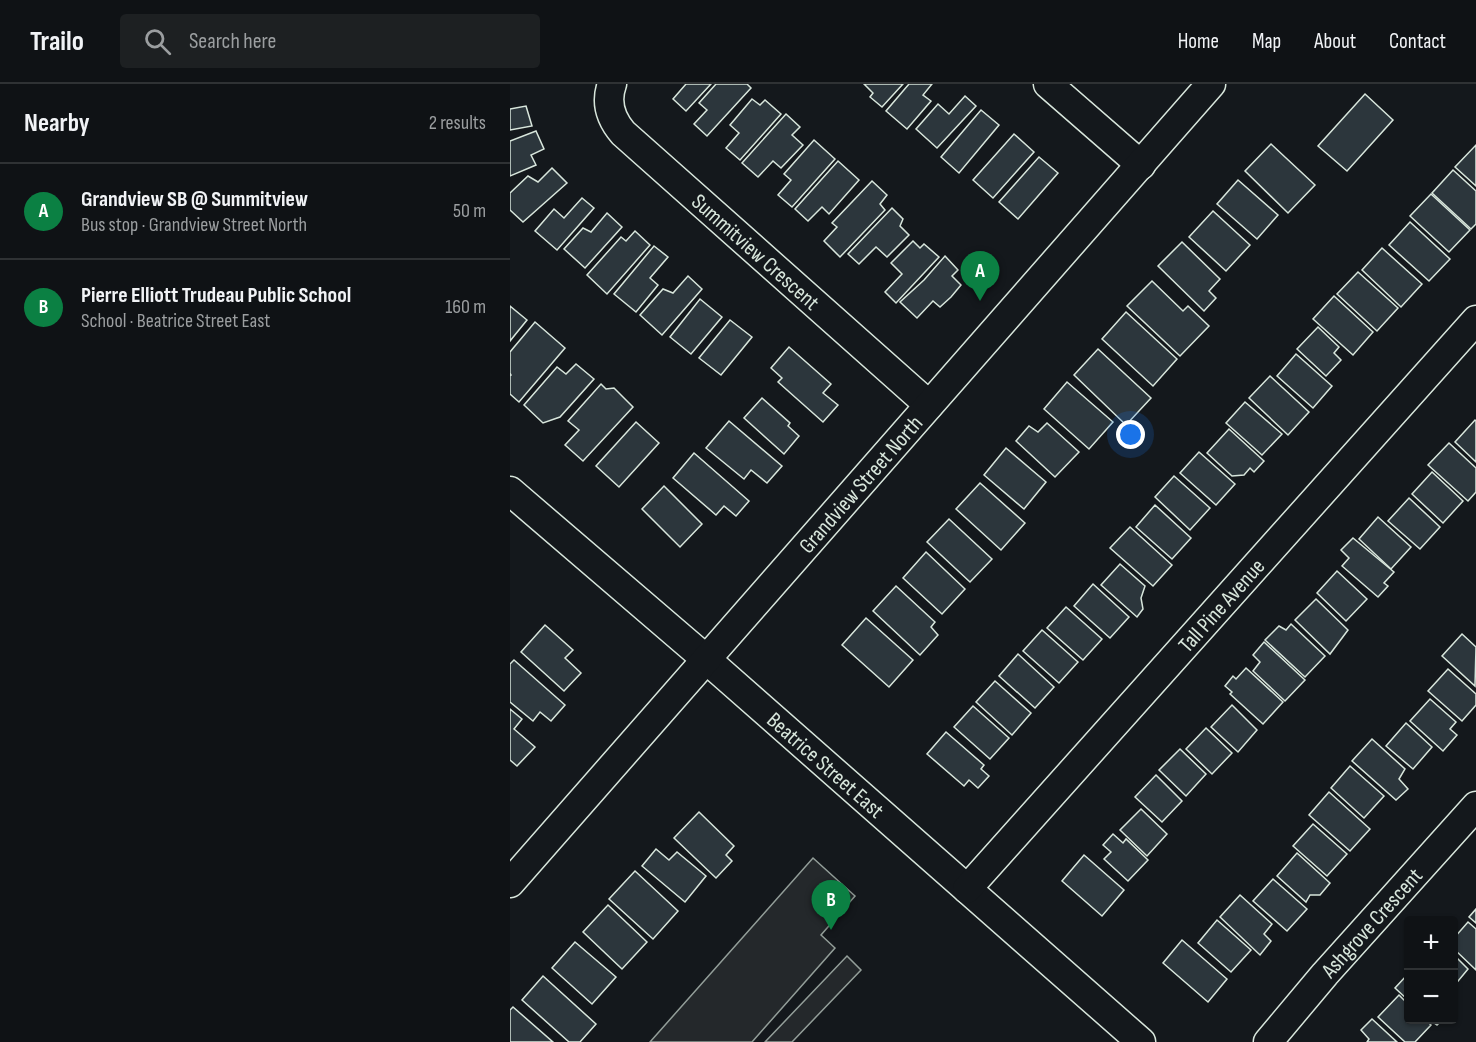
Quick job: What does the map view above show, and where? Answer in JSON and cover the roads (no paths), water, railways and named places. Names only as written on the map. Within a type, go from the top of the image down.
[{"type":"street","name":"Summitview Crescent","points":[[612,84],[609,106],[612,116],[623,133],[929,405]]},
{"type":"street","points":[[1048,84],[1141,165]]},
{"type":"street","name":"Grandview Street North","points":[[510,883],[1211,84]]},
{"type":"street","name":"Tall Pine Avenue","points":[[967,889],[1476,320]]},
{"type":"street","name":"Beatrice Street East","points":[[510,491],[707,660],[1141,1042]]},
{"type":"street","name":"Ashgrove Crescent","points":[[1268,1042],[1325,974],[1476,806]]},
{"type":"place","name":"Grandview SB @ Summitview","points":[[980,301]]},
{"type":"place","name":"Pierre Elliott Trudeau Public School","points":[[831,930]]}]
